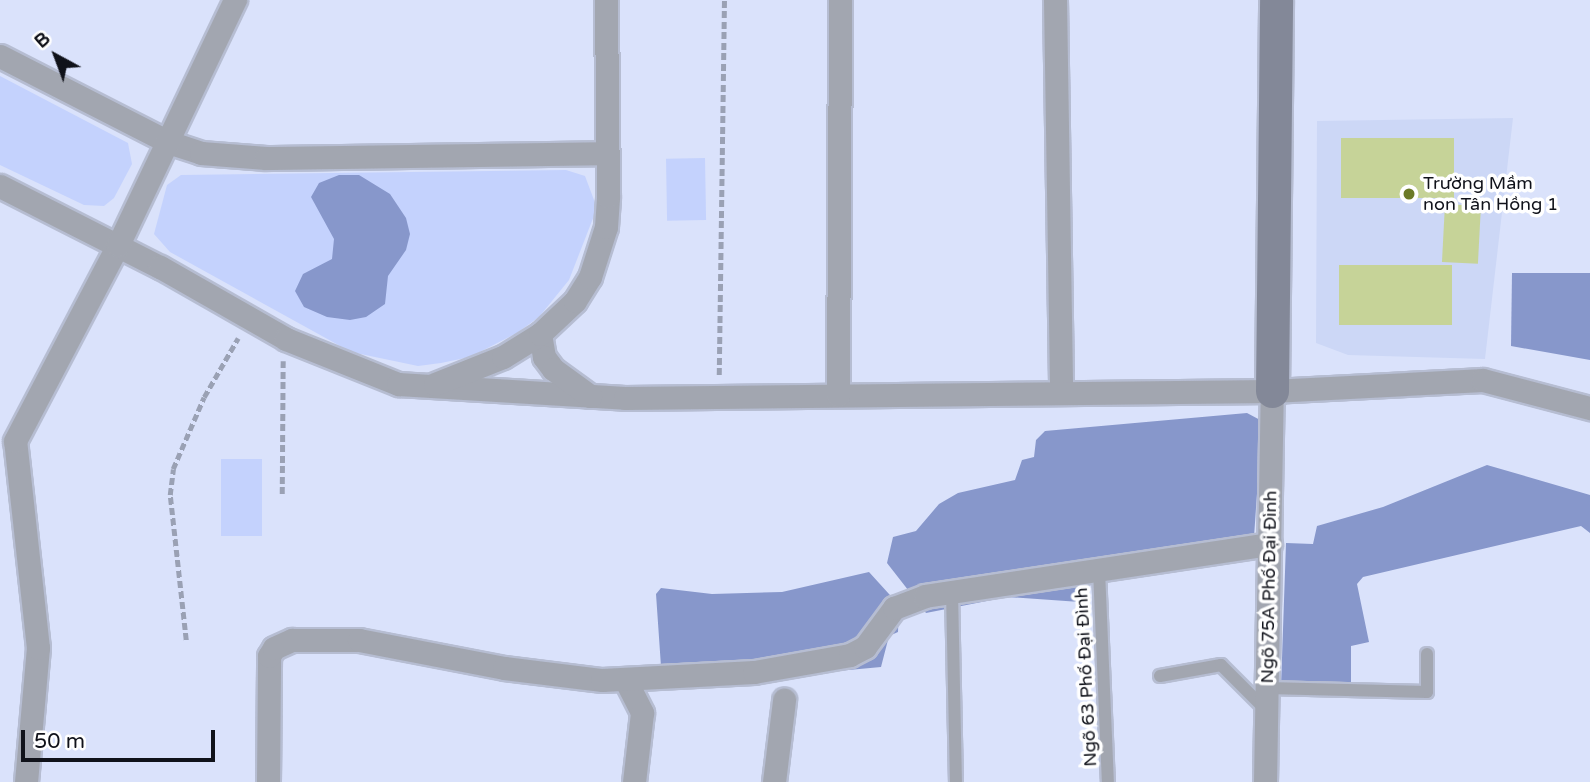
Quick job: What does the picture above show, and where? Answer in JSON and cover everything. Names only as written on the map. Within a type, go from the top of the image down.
[{"type":"street","points":[[26,782],[38,648],[7,439],[118,245],[235,0]]},
{"type":"street","points":[[423,387],[503,357],[540,334],[575,301],[590,278],[606,227],[606,0]]},
{"type":"street","points":[[838,395],[840,0]]},
{"type":"street","points":[[1055,0],[1060,391]]},
{"type":"street","points":[[1272,391],[1276,0]]},
{"type":"street","points":[[0,57],[168,142],[201,153],[266,158],[606,153]]},
{"type":"street","points":[[0,186],[118,245],[286,339],[370,376],[423,387],[590,396],[718,397],[1060,391],[1272,391],[1483,380],[1590,408]]},
{"type":"street","points":[[540,334],[544,357],[553,369],[590,396]]},
{"type":"street","name":"Ngõ 75A Phố Đại Đình","points":[[1265,782],[1272,391]]},
{"type":"street","points":[[268,782],[269,656],[274,648],[292,640],[359,640],[503,668],[625,679],[754,671],[850,656],[865,647],[894,608],[952,592],[1270,544]]},
{"type":"street","points":[[625,679],[642,713],[634,782]]},
{"type":"street","points":[[774,782],[784,700]]},
{"type":"lane","name":"Ngõ 63 Phố Đại Đình","points":[[1099,570],[1108,782]]},
{"type":"lane","points":[[952,592],[956,782]]},
{"type":"lane","points":[[1160,676],[1221,664],[1266,699],[1427,692],[1427,654]]},
{"type":"path","points":[[718,397],[724,0]]},
{"type":"path","points":[[187,640],[170,495],[173,469],[204,397],[240,334]]},
{"type":"path","points":[[282,494],[283,356]]},
{"type":"shaded area","points":[[0,76],[128,143],[132,164],[114,198],[104,206],[84,205],[0,165]]},
{"type":"shaded area","name":"Trường Mầm non Tân Hồng 1","points":[[1513,118],[1485,359],[1348,355],[1316,343],[1317,121]]},
{"type":"shaded area","points":[[705,158],[706,220],[667,221],[666,159]]},
{"type":"shaded area","points":[[566,170],[585,176],[597,208],[569,280],[539,317],[517,333],[470,357],[441,363],[418,366],[351,352],[170,252],[154,234],[167,185],[181,175]]},
{"type":"shaded area","points":[[339,175],[359,175],[390,194],[406,218],[410,234],[406,250],[388,276],[385,304],[366,317],[350,320],[327,317],[304,307],[295,291],[303,274],[332,259],[334,239],[311,197],[319,183]]},
{"type":"shaded area","points":[[1512,273],[1590,273],[1590,360],[1511,346]]},
{"type":"shaded area","points":[[1247,413],[1262,421],[1254,537],[1092,577],[1080,602],[1007,597],[926,613],[887,563],[893,537],[916,531],[939,504],[958,493],[1015,480],[1022,460],[1034,457],[1036,440],[1045,431]]},
{"type":"shaded area","points":[[221,459],[262,459],[262,536],[221,536]]},
{"type":"shaded area","points":[[1487,465],[1590,495],[1590,533],[1581,526],[1363,577],[1357,584],[1369,642],[1351,646],[1351,688],[1281,687],[1286,543],[1313,544],[1317,526],[1383,507]]},
{"type":"shaded area","points":[[869,572],[899,605],[898,632],[889,636],[881,667],[720,682],[662,681],[656,594],[661,588],[712,594],[782,592]]},
{"type":"building","points":[[1341,138],[1454,138],[1454,198],[1341,198]]},
{"type":"building","points":[[1445,204],[1481,206],[1478,264],[1442,262]]},
{"type":"building","points":[[1339,265],[1452,265],[1452,325],[1339,325]]},
{"type":"place","name":"Trường Mầm non Tân Hồng 1","points":[[1409,194]]}]
